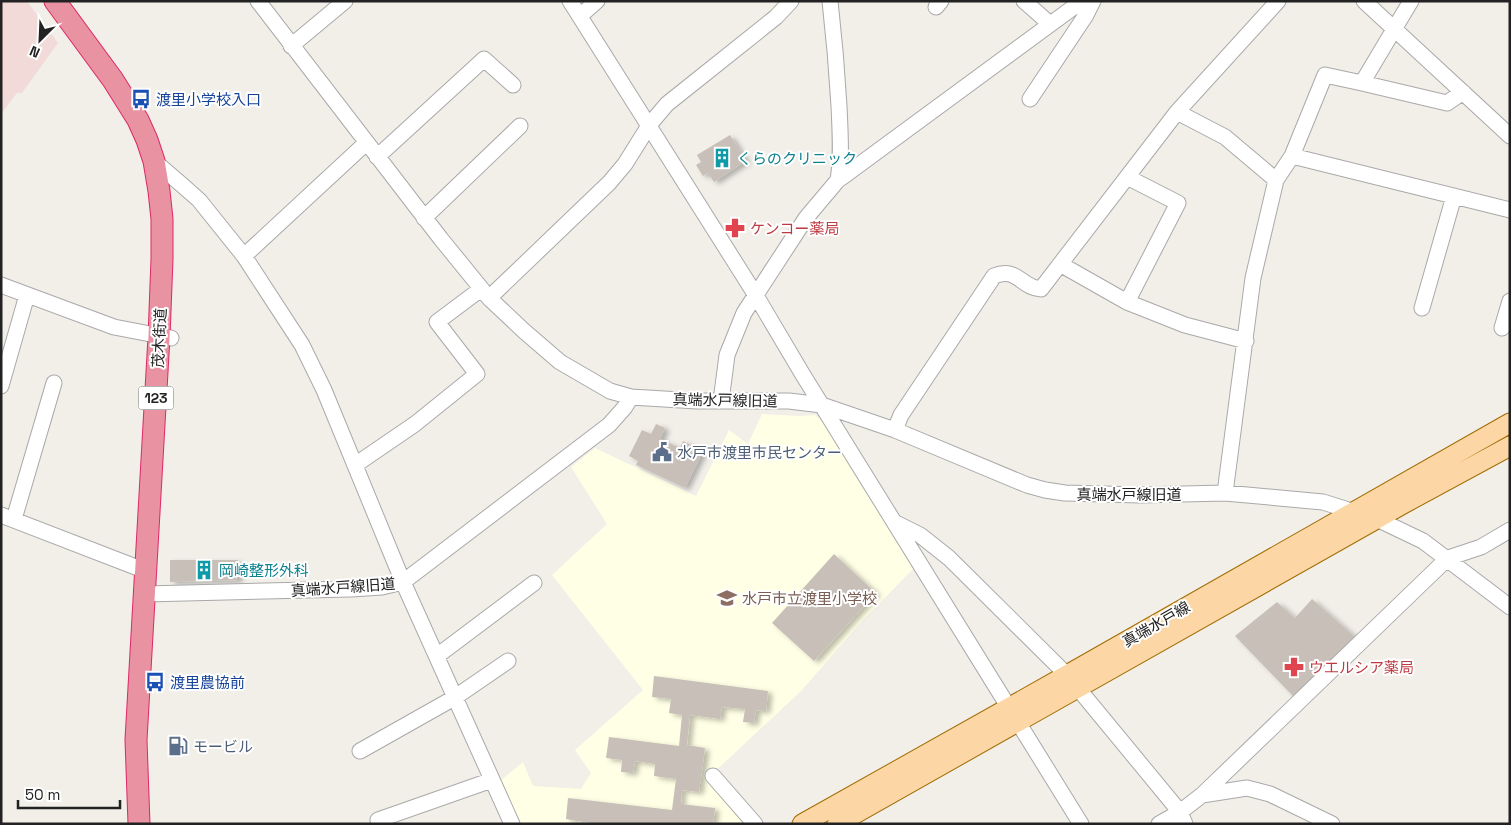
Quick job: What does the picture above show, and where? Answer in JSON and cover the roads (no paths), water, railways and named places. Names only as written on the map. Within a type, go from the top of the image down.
[{"type":"highway","name":"茂木街道","points":[[55,1],[126,100],[138,120],[154,161],[162,219],[165,337],[144,594],[136,740],[139,824]]},
{"type":"main road","name":"真端水戸線","points":[[802,824],[1012,715],[1356,511],[1510,423]]},
{"type":"main road","name":"真端水戸線","points":[[1072,681],[1510,446]]},
{"type":"main road","name":"真端水戸線","points":[[837,824],[1012,715]]},
{"type":"street","points":[[258,1],[424,218],[485,293],[524,331],[560,362],[610,391],[631,397]]},
{"type":"street","points":[[291,46],[345,1]]},
{"type":"street","points":[[570,1],[650,124],[756,294],[1012,715],[1081,824]]},
{"type":"street","points":[[580,16],[596,1]]},
{"type":"street","points":[[354,465],[415,424],[477,374],[437,322],[485,293],[609,183],[625,164],[650,124],[667,104],[776,17],[792,1]]},
{"type":"street","points":[[830,1],[836,50],[839,111],[840,165],[838,180]]},
{"type":"street","points":[[1024,1],[1050,24]]},
{"type":"street","points":[[721,401],[727,356],[744,313],[806,218],[838,180],[1082,1]]},
{"type":"street","points":[[1030,99],[1086,15],[1093,1]]},
{"type":"street","points":[[895,430],[901,415],[994,276],[1003,272],[1014,275],[1033,288],[1041,289],[1177,112],[1278,1]]},
{"type":"street","points":[[1364,1],[1510,136]]},
{"type":"street","points":[[1362,83],[1411,1]]},
{"type":"street","points":[[377,157],[484,59],[513,85]]},
{"type":"street","points":[[1225,493],[1253,278],[1276,180],[1292,156],[1325,76],[1447,103],[1462,92]]},
{"type":"street","points":[[1177,112],[1225,137],[1276,180]]},
{"type":"street","points":[[424,218],[520,126]]},
{"type":"street","points":[[244,256],[366,143]]},
{"type":"street","points":[[1292,156],[1510,210]]},
{"type":"street","points":[[154,161],[199,200],[244,256],[302,345],[324,390],[403,582],[512,824]]},
{"type":"street","points":[[1126,177],[1178,203],[1127,302]]},
{"type":"street","points":[[1422,308],[1454,196]]},
{"type":"street","points":[[1060,264],[1127,302],[1185,325],[1246,341]]},
{"type":"street","points":[[1,285],[114,327],[165,337]]},
{"type":"street","points":[[1,386],[27,294]]},
{"type":"street","points":[[1502,328],[1510,301]]},
{"type":"street","points":[[54,383],[8,517],[146,571]]},
{"type":"street","name":"真端水戸線旧道","points":[[144,594],[351,589],[382,587],[403,582],[609,425],[631,397],[697,401],[789,401],[822,405],[895,430],[1027,485],[1045,490],[1090,495],[1225,493],[1308,499],[1356,511],[1377,519]]},
{"type":"street","points":[[1377,519],[1423,541],[1510,606]]},
{"type":"street","points":[[894,522],[920,535],[948,558],[1072,681],[1183,818]]},
{"type":"street","points":[[1159,824],[1183,818],[1202,794],[1448,558],[1481,547],[1510,530]]},
{"type":"street","points":[[437,656],[534,583]]},
{"type":"street","points":[[360,750],[454,698],[508,661]]},
{"type":"street","points":[[713,776],[755,824]]},
{"type":"street","points":[[378,820],[492,780]]},
{"type":"street","points":[[1202,794],[1247,788],[1270,794],[1328,823]]},
{"type":"place","name":"渡里小学校入口","points":[[141,99]]},
{"type":"place","name":"くらのクリニック","points":[[722,158]]},
{"type":"place","name":"ケンコー薬局","points":[[735,228]]},
{"type":"place","name":"水戸市渡里市民センター","points":[[662,452]]},
{"type":"place","name":"岡崎整形外科","points":[[204,570]]},
{"type":"place","name":"水戸市立渡里小学校","points":[[727,598]]},
{"type":"place","name":"ウエルシア薬局","points":[[1294,667]]},
{"type":"place","name":"渡里農協前","points":[[155,682]]},
{"type":"place","name":"モービル","points":[[178,746]]}]
